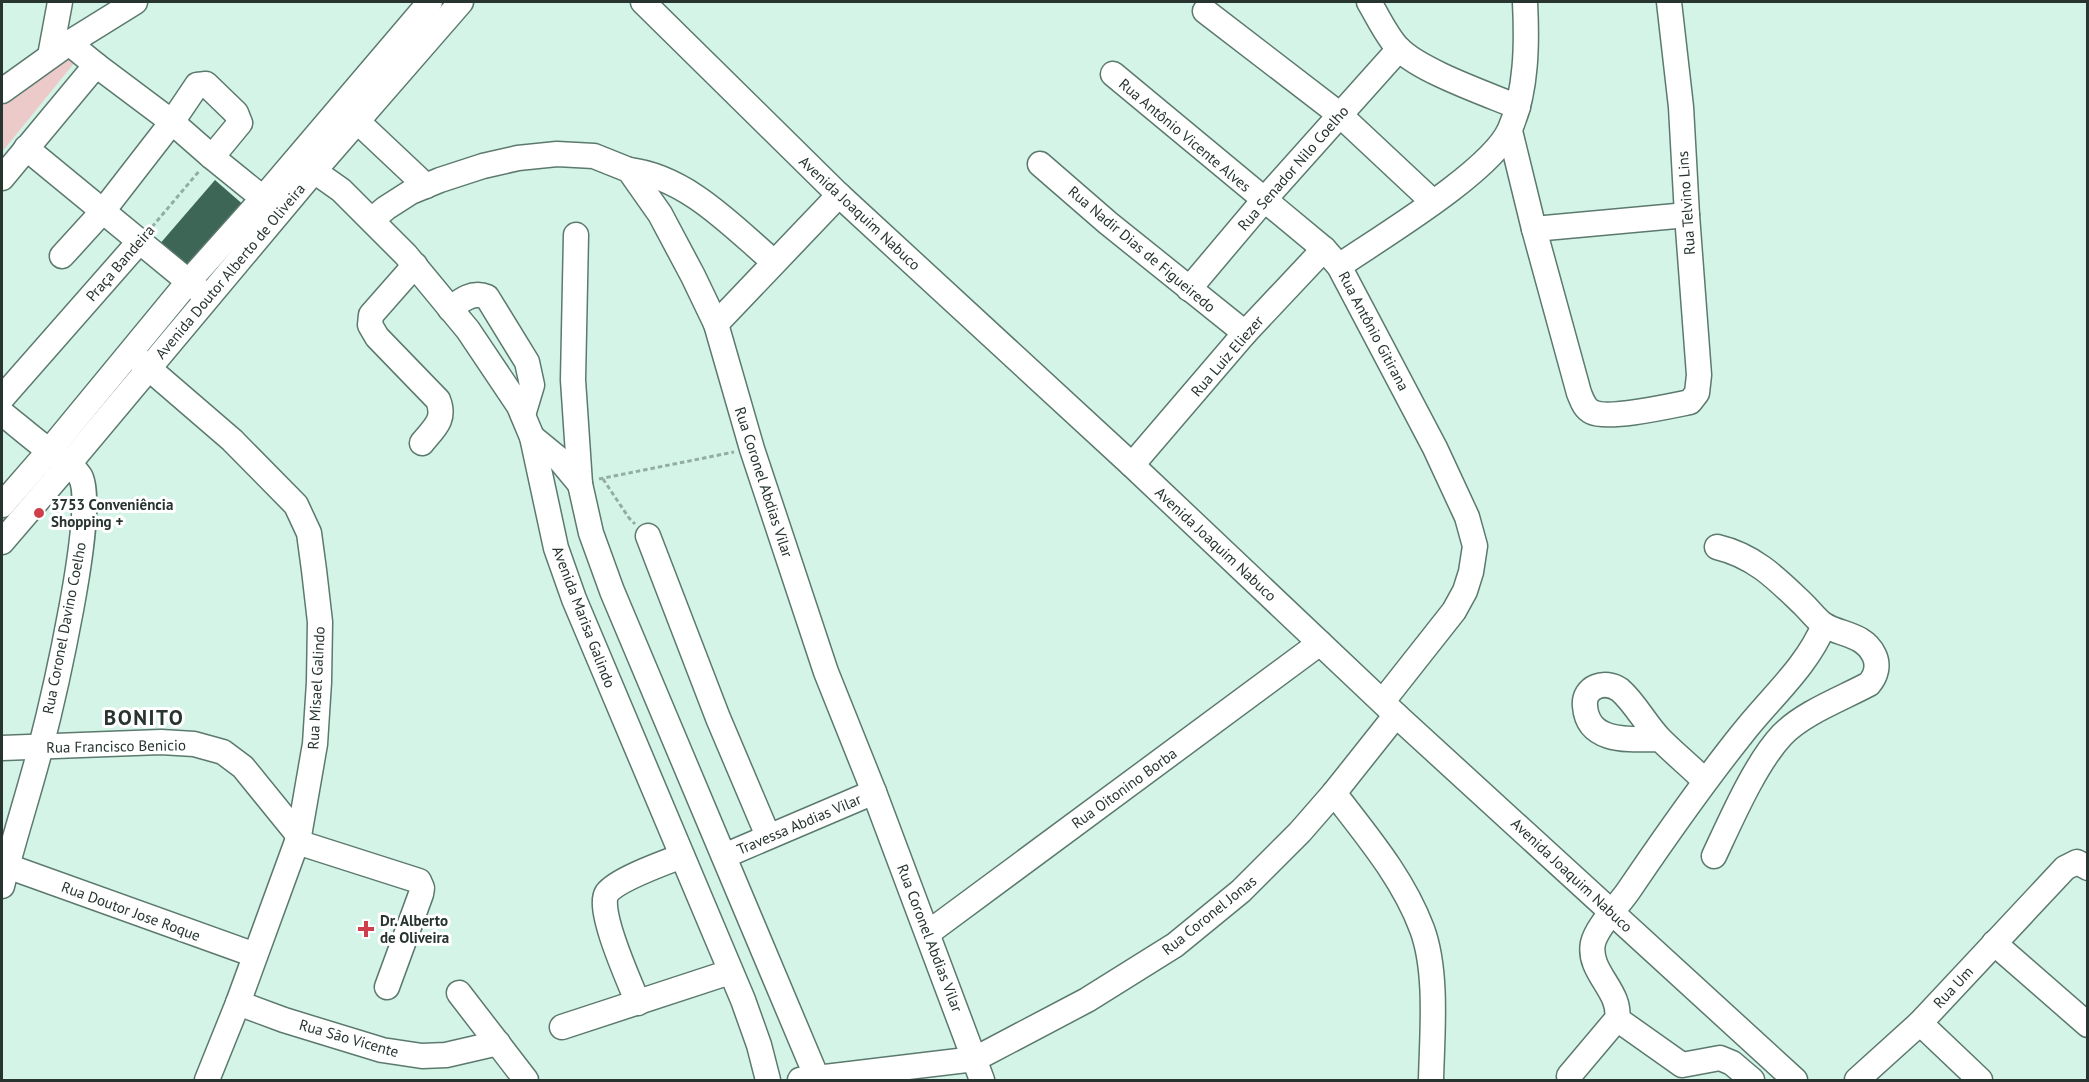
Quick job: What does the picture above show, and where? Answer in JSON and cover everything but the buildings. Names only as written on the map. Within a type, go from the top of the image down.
[{"type":"street","points":[[59,49],[60,2]]},
{"type":"street","points":[[2,91],[59,49],[135,2]]},
{"type":"street","name":"Avenida Doutor Alberto de Oliveira","points":[[2,542],[69,465],[140,360],[189,281],[272,204],[314,171],[430,2]]},
{"type":"street","name":"Avenida Doutor Alberto de Oliveira","points":[[2,505],[49,451],[140,360],[207,298],[272,204],[357,109],[461,2]]},
{"type":"street","name":"Avenida Joaquim Nabuco","points":[[649,2],[839,195],[1132,465],[1612,914],[1795,1080]]},
{"type":"street","points":[[1369,2],[1399,49],[1419,64],[1518,107]]},
{"type":"street","name":"Rua Antônio Gitirana","points":[[1390,708],[1465,591],[1475,546],[1467,517],[1435,448],[1331,258],[1433,202],[1488,157],[1510,131],[1518,107],[1525,60],[1525,2]]},
{"type":"street","name":"Rua Telvino Lins","points":[[1534,229],[1579,393],[1585,407],[1594,413],[1609,414],[1690,402],[1697,393],[1699,375],[1678,74],[1669,2]]},
{"type":"street","points":[[1205,11],[1339,114],[1433,202]]},
{"type":"street","points":[[59,49],[96,65],[172,122],[272,204]]},
{"type":"street","name":"Rua Senador Nilo Coelho","points":[[1189,289],[1339,114],[1399,49]]},
{"type":"street","points":[[2,178],[96,65]]},
{"type":"street","name":"Rua Antônio Vicente Alves","points":[[1113,74],[1331,258]]},
{"type":"street","points":[[62,256],[103,211],[172,122],[195,88],[206,84],[236,113],[240,123],[212,157]]},
{"type":"street","points":[[357,109],[426,186]]},
{"type":"street","points":[[1510,131],[1534,229],[1687,215]]},
{"type":"street","points":[[26,148],[207,298]]},
{"type":"street","points":[[373,219],[411,192],[483,166],[518,158],[557,154],[594,156],[629,170],[659,177],[677,186],[710,208],[774,262]]},
{"type":"street","name":"Rua Nadir Dias de Figueiredo","points":[[1040,164],[1245,333]]},
{"type":"street","name":"Rua Coronel Abdias Vilar","points":[[629,170],[660,214],[716,324],[752,449],[826,672],[979,1070]]},
{"type":"street","name":"Avenida Marisa Galindo","points":[[314,171],[341,190],[373,219],[415,265],[501,376],[528,426],[551,526],[565,574],[752,1024],[768,1080]]},
{"type":"street","points":[[716,324],[839,195]]},
{"type":"street","points":[[576,236],[573,380],[591,481],[591,533],[604,574],[724,856],[809,1079],[979,1070]]},
{"type":"street","name":"Praça Bandeira","points":[[2,398],[139,242]]},
{"type":"street","name":"Rua Luiz Eliezer","points":[[1132,465],[1245,333],[1331,258]]},
{"type":"street","points":[[415,265],[371,315],[370,325],[377,337],[438,400],[442,410],[440,420],[422,442]]},
{"type":"street","points":[[450,309],[474,295],[487,297],[527,362],[532,385],[528,426],[560,460],[591,481]]},
{"type":"street","name":"Rua Misael Galindo","points":[[140,360],[232,440],[296,505],[309,533],[320,622],[315,744],[298,839],[238,1003],[207,1080]]},
{"type":"street","name":"Rua Coronel Davino Coelho","points":[[2,413],[80,476],[85,510],[78,567],[40,747],[4,876]]},
{"type":"street","points":[[648,536],[718,718],[768,836]]},
{"type":"street","points":[[1714,856],[1766,756],[1782,735],[1799,722],[1869,684],[1875,677],[1876,668],[1875,656],[1867,644],[1850,634],[1824,625],[1771,574],[1751,559],[1717,547]]},
{"type":"street","points":[[1569,1076],[1617,1019],[1617,1004],[1594,962],[1592,953],[1596,935],[1705,780],[1806,658],[1824,625]]},
{"type":"street","name":"Rua Oitonino Borba","points":[[928,933],[1320,643]]},
{"type":"street","name":"Rua Coronel Jonas","points":[[979,1070],[1175,945],[1241,891],[1300,832],[1334,793],[1390,708]]},
{"type":"street","points":[[1660,739],[1705,780]]},
{"type":"street","name":"Rua Francisco Benicio","points":[[2,748],[161,742],[195,744],[224,752],[243,767],[298,839]]},
{"type":"street","name":"Travessa Abdias Vilar","points":[[724,856],[874,792]]},
{"type":"street","points":[[1334,793],[1400,882],[1423,930],[1432,993],[1431,1080]]},
{"type":"street","points":[[298,839],[419,881],[422,888],[414,918],[387,987]]},
{"type":"street","points":[[638,1002],[606,919],[603,903],[607,893],[620,883],[681,856]]},
{"type":"street","name":"Rua Um","points":[[1857,1080],[1920,1023],[2044,888],[2072,863],[2077,862],[2088,868]]},
{"type":"street","name":"Rua Doutor Jose Roque","points":[[4,876],[255,955]]},
{"type":"street","points":[[1994,943],[2088,1025]]},
{"type":"street","points":[[562,1027],[730,972]]},
{"type":"street","points":[[459,993],[526,1080]]},
{"type":"street","name":"Rua São Vicente","points":[[238,1003],[338,1038],[392,1052],[422,1056],[446,1055],[498,1043]]},
{"type":"street","points":[[1617,1019],[1682,1065],[1720,1058],[1726,1059],[1752,1080]]},
{"type":"street","points":[[1920,1023],[1980,1080]]},
{"type":"path","name":"Praça Bandeira","points":[[139,242],[212,157]]},
{"type":"path","points":[[591,481],[752,449]]},
{"type":"path","points":[[591,481],[648,536]]},
{"type":"shaded area","points":[[65,51],[75,62],[2,152],[2,99]]},
{"type":"place","name":"3753 Conveniência Shopping +","points":[[39,513]]},
{"type":"place","name":"Dr. Alberto de Oliveira","points":[[366,929]]},
{"type":"district","name":"BONITO","points":[[144,717]]}]
